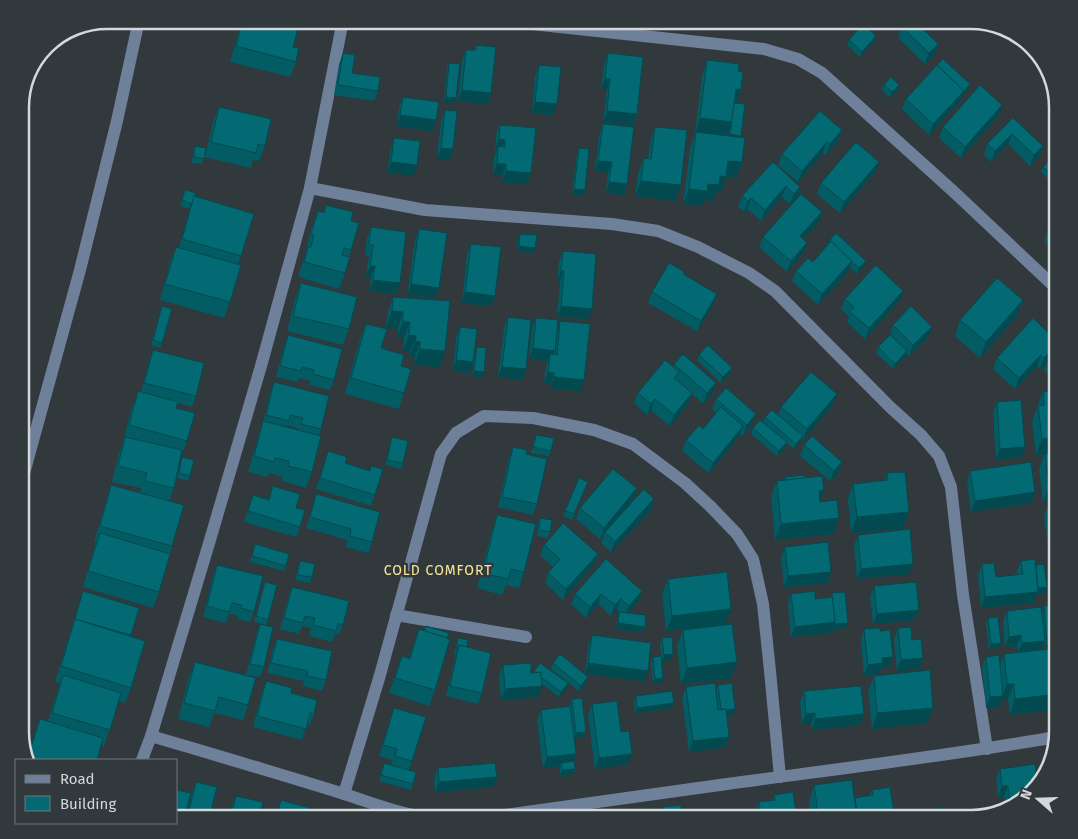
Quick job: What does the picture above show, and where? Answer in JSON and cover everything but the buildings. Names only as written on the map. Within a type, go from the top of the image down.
[{"type":"street","points":[[29,455],[80,270],[118,121],[138,29]]},
{"type":"street","points":[[142,759],[210,540],[310,188],[341,29]]},
{"type":"street","points":[[578,29],[764,49],[798,59],[822,73],[954,192],[1049,282]]},
{"type":"street","points":[[310,188],[425,210],[612,224],[658,231],[698,247],[748,273],[774,291],[890,407],[921,435],[939,456],[951,487],[963,595],[987,749]]},
{"type":"street","points":[[344,794],[441,454],[456,433],[484,416],[533,418],[594,430],[633,444],[685,483],[737,534],[753,559],[762,604],[780,777]]},
{"type":"street","points":[[396,616],[526,637]]},
{"type":"street","points":[[151,736],[396,810]]},
{"type":"street","points":[[544,810],[987,749],[1049,738]]},
{"type":"district","name":"COLD COMFORT","points":[[438,570]]}]
